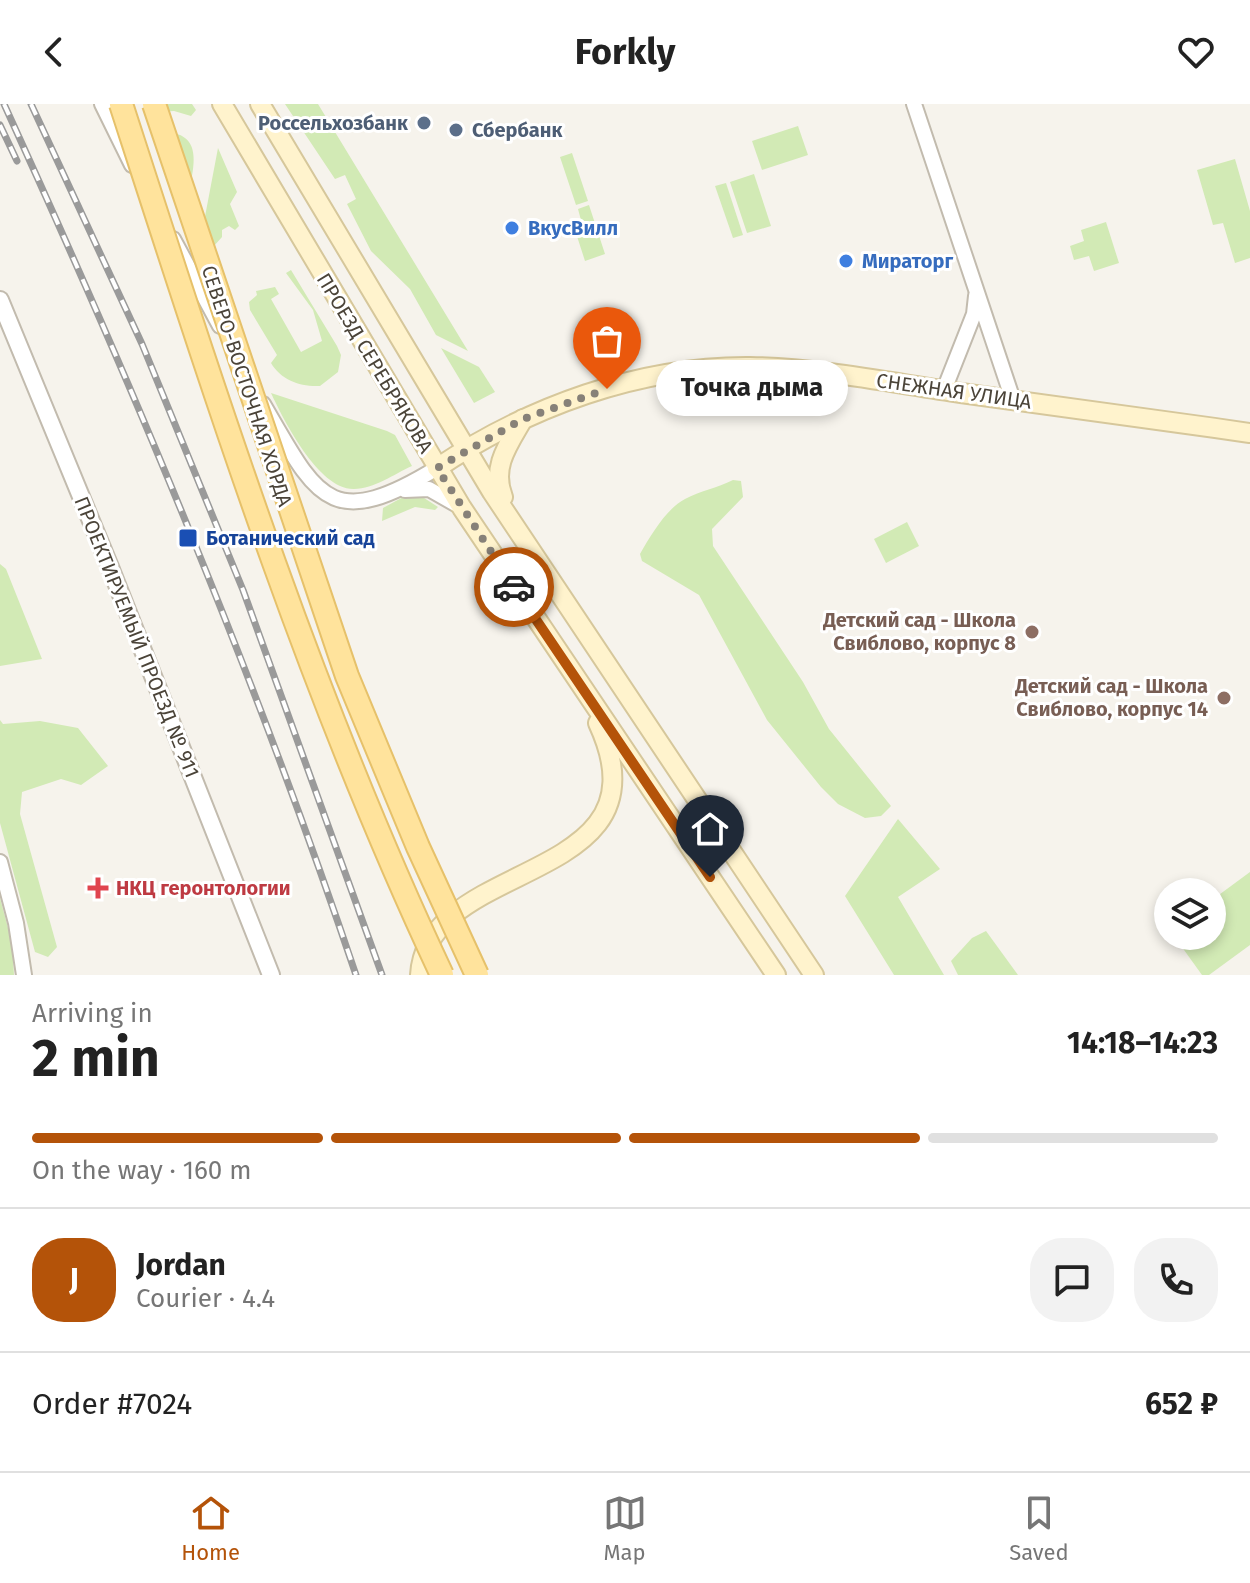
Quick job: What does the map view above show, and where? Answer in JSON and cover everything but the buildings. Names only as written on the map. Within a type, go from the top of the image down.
[{"type":"main road","name":"СЕВЕРО-ВОСТОЧНАЯ ХОРДА","points":[[121,104],[271,558],[335,729],[442,975]]},
{"type":"main road","name":"СЕВЕРО-ВОСТОЧНАЯ ХОРДА","points":[[154,104],[347,676],[418,847],[477,975]]},
{"type":"main road","name":"ПРОЕЗД СЕРЕБРЯКОВА","points":[[222,104],[462,508],[776,975]]},
{"type":"main road","name":"ПРОЕЗД СЕРЕБРЯКОВА","points":[[260,104],[514,526],[814,975]]},
{"type":"main road","name":"СНЕЖНАЯ УЛИЦА","points":[[437,468],[466,448],[523,419],[577,397],[636,381],[721,369],[789,370],[1250,433]]},
{"type":"main road","points":[[514,526],[498,478],[503,453],[523,419]]},
{"type":"main road","points":[[420,975],[421,960],[429,942],[454,915],[573,845],[596,827],[608,807],[614,788],[607,742],[580,684]]},
{"type":"street","points":[[102,104],[146,191],[307,480],[321,492],[339,500],[385,497],[413,488],[429,489],[462,508]]},
{"type":"street","points":[[914,104],[1013,400]]},
{"type":"street","points":[[944,390],[974,314],[977,292]]},
{"type":"street","name":"ПРОЕКТИРУЕМЫЙ ПРОЕЗД № 911","points":[[0,300],[110,567],[271,975]]},
{"type":"street","points":[[385,497],[437,468]]},
{"type":"street","points":[[0,862],[16,923],[24,975]]},
{"type":"green space","points":[[157,104],[192,104],[196,110],[191,116],[174,111],[158,112]]},
{"type":"green space","points":[[285,104],[318,104],[468,351],[436,335],[410,289],[371,251],[347,204],[356,199],[345,175],[335,179]]},
{"type":"green space","points":[[798,126],[808,155],[762,170],[752,141]]},
{"type":"green space","points":[[167,132],[178,134],[191,146],[194,163],[189,193],[161,146],[152,138]]},
{"type":"green space","points":[[218,148],[237,192],[230,204],[239,226],[235,230],[229,226],[222,230],[222,237],[213,247],[203,227]]},
{"type":"green space","points":[[572,153],[588,201],[576,205],[560,157]]},
{"type":"green space","points":[[1235,159],[1250,211],[1250,258],[1235,263],[1223,223],[1213,225],[1197,170]]},
{"type":"green space","points":[[754,174],[771,226],[747,233],[730,182]]},
{"type":"green space","points":[[726,183],[743,235],[733,238],[715,186]]},
{"type":"green space","points":[[589,205],[605,254],[585,261],[574,227],[582,224],[578,209]]},
{"type":"green space","points":[[1106,222],[1119,263],[1094,271],[1089,256],[1074,260],[1070,246],[1084,241],[1081,230]]},
{"type":"green space","points":[[291,270],[341,355],[338,372],[320,386],[292,381],[275,369],[271,363],[277,355],[250,310],[249,302],[257,295],[256,291],[275,287],[279,294],[271,299],[301,352],[322,341],[313,310],[286,273]]},
{"type":"green space","points":[[441,348],[479,367],[495,392],[474,403]]},
{"type":"green space","points":[[271,393],[395,435],[412,466],[369,487],[354,489],[341,486],[328,478],[304,452]]},
{"type":"green space","points":[[733,480],[741,481],[743,497],[712,529],[713,546],[803,682],[829,729],[891,806],[881,816],[865,818],[838,804],[821,787],[767,720],[699,595],[642,561],[640,554],[660,523],[678,503]]},
{"type":"green space","points":[[405,496],[421,496],[438,507],[435,510],[415,507],[382,521],[383,508]]},
{"type":"green space","points":[[907,522],[919,546],[886,563],[874,539]]},
{"type":"green space","points":[[0,564],[6,569],[42,659],[0,666]]},
{"type":"green space","points":[[0,720],[3,724],[40,721],[78,728],[108,766],[81,785],[61,779],[22,792],[20,814],[57,947],[48,957],[35,952],[0,823]]},
{"type":"green space","points":[[898,819],[940,869],[898,897],[944,975],[894,975],[845,896]]},
{"type":"green space","points":[[1250,872],[1250,945],[1209,975],[1202,975],[1184,950],[1226,950],[1226,890]]},
{"type":"green space","points":[[0,898],[12,943],[14,975],[0,975]]},
{"type":"green space","points":[[986,931],[1018,975],[958,975],[951,961],[972,938]]},
{"type":"railway","points":[[4,104],[100,319],[191,535],[277,754],[356,975]]},
{"type":"railway","points":[[31,104],[142,344],[243,590],[382,975]]},
{"type":"railway","points":[[0,125],[17,161]]},
{"type":"way so far","points":[[514,587],[437,468],[466,448],[523,419],[577,397],[607,389]]},
{"type":"place","name":"Россельхозбанк","points":[[424,123]]},
{"type":"place","name":"Сбербанк","points":[[456,130]]},
{"type":"place","name":"ВкусВилл","points":[[512,228]]},
{"type":"place","name":"Мираторг","points":[[846,261]]},
{"type":"place","name":"Точка дыма","points":[[607,389]]},
{"type":"place","name":"Ботанический сад","points":[[188,538]]},
{"type":"place","name":"Детский сад - Школа Свиблово, корпус 8","points":[[1032,632]]},
{"type":"place","name":"Детский сад - Школа Свиблово, корпус 14","points":[[1224,698]]},
{"type":"place","name":"НКЦ геронтологии","points":[[98,888]]},
{"type":"route","points":[[514,587],[710,877]]}]
